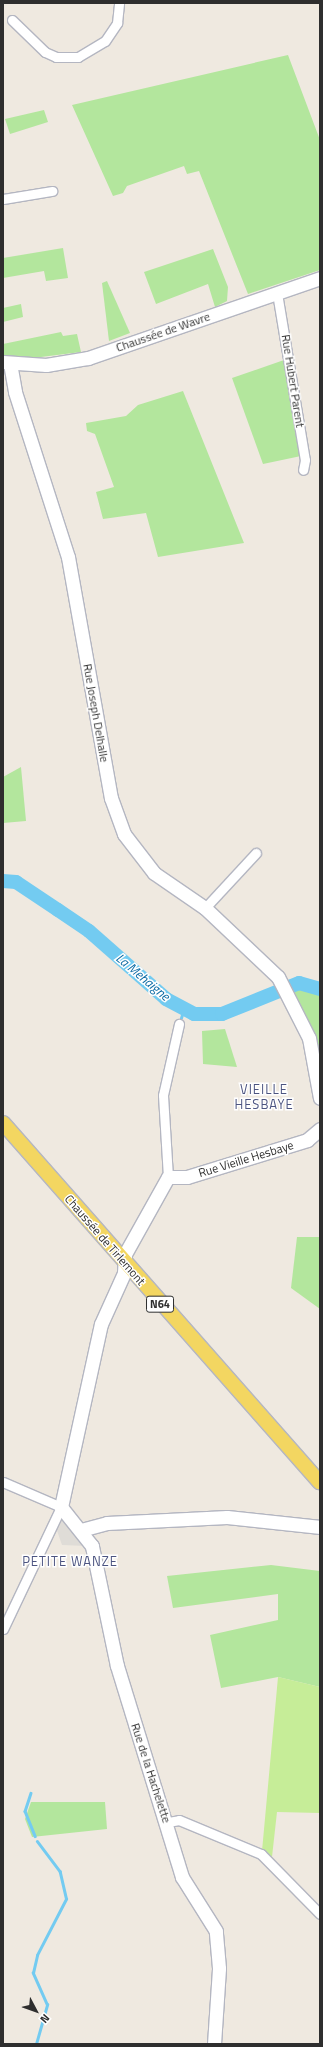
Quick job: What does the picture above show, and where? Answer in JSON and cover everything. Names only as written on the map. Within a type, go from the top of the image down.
[{"type":"main road","name":"Chaussée de Tirlemont","points":[[3,1123],[320,1482]]},
{"type":"street","points":[[12,20],[24,29],[45,52],[56,57],[78,57],[105,41],[117,23],[119,3]]},
{"type":"street","points":[[3,199],[52,191]]},
{"type":"street","name":"Chaussée de Wavre","points":[[6,362],[29,365],[88,358],[320,278]]},
{"type":"street","name":"Rue Hubert Parent","points":[[276,293],[303,444],[303,470]]},
{"type":"street","name":"Rue Joseph Delhalle","points":[[6,362],[68,557],[111,798],[124,834],[154,873],[205,908],[278,977],[309,1038],[320,1098]]},
{"type":"street","points":[[13,384],[29,365]]},
{"type":"street","points":[[205,908],[256,853]]},
{"type":"street","points":[[3,1629],[61,1506],[102,1324],[124,1273],[124,1260],[168,1176],[163,1095],[179,1024]]},
{"type":"street","name":"Rue Vieille Hesbaye","points":[[168,1176],[188,1177],[307,1140],[320,1129]]},
{"type":"street","points":[[3,1482],[61,1506]]},
{"type":"street","name":"Rue de la Hachelette","points":[[61,1506],[92,1546],[117,1666],[168,1822],[182,1877],[216,1931],[219,1968],[214,2044]]},
{"type":"street","points":[[81,1530],[107,1523],[227,1517],[320,1527]]},
{"type":"street","points":[[168,1822],[179,1820],[260,1854],[320,1914]]},
{"type":"green space","points":[[288,55],[320,140],[320,270],[248,294],[199,171],[187,174],[184,166],[127,186],[123,193],[113,196],[72,105]]},
{"type":"green space","points":[[44,110],[48,122],[10,134],[5,119]]},
{"type":"green space","points":[[63,248],[68,278],[46,281],[44,271],[3,278],[3,258]]},
{"type":"green space","points":[[213,249],[228,287],[227,301],[215,307],[208,284],[156,304],[144,272]]},
{"type":"green space","points":[[107,281],[130,333],[109,341],[102,283]]},
{"type":"green space","points":[[21,304],[23,317],[3,322],[3,308]]},
{"type":"green space","points":[[61,332],[63,336],[77,334],[81,352],[33,358],[3,355],[3,344]]},
{"type":"green space","points":[[284,360],[301,456],[263,464],[232,378]]},
{"type":"green space","points":[[183,391],[244,543],[158,557],[146,513],[103,519],[96,492],[114,487],[95,434],[87,431],[86,423],[126,416],[138,405]]},
{"type":"green space","points":[[21,767],[26,821],[3,823],[3,777]]},
{"type":"green space","points":[[313,989],[320,994],[320,1051],[316,1052],[312,1033],[293,990]]},
{"type":"green space","points":[[225,1029],[237,1067],[203,1064],[202,1031]]},
{"type":"green space","points":[[297,1237],[320,1237],[320,1309],[291,1288]]},
{"type":"green space","points":[[271,1565],[320,1571],[320,1687],[278,1677],[221,1688],[210,1635],[278,1620],[278,1594],[173,1608],[167,1576]]},
{"type":"green space","points":[[278,1677],[320,1687],[320,1813],[277,1812],[272,1857],[262,1851]]},
{"type":"green space","points":[[31,1802],[105,1802],[107,1829],[32,1837],[25,1819]]},
{"type":"shaded area","points":[[59,1512],[86,1546],[62,1545],[54,1522]]},
{"type":"waterway","name":"La Mehaigne","points":[[3,881],[16,882],[89,931],[166,999],[194,1014],[222,1014],[299,983],[320,989]]},
{"type":"waterway","points":[[181,1018],[184,1008]]},
{"type":"waterway","points":[[31,1793],[25,1811],[35,1836]]},
{"type":"waterway","points":[[36,2044],[47,2005],[33,1973],[37,1955],[66,1899],[60,1872],[37,1842]]},
{"type":"district","name":"VIEILLE HESBAYE","points":[[264,1098]]},
{"type":"district","name":"PETITE WANZE","points":[[70,1561]]}]
